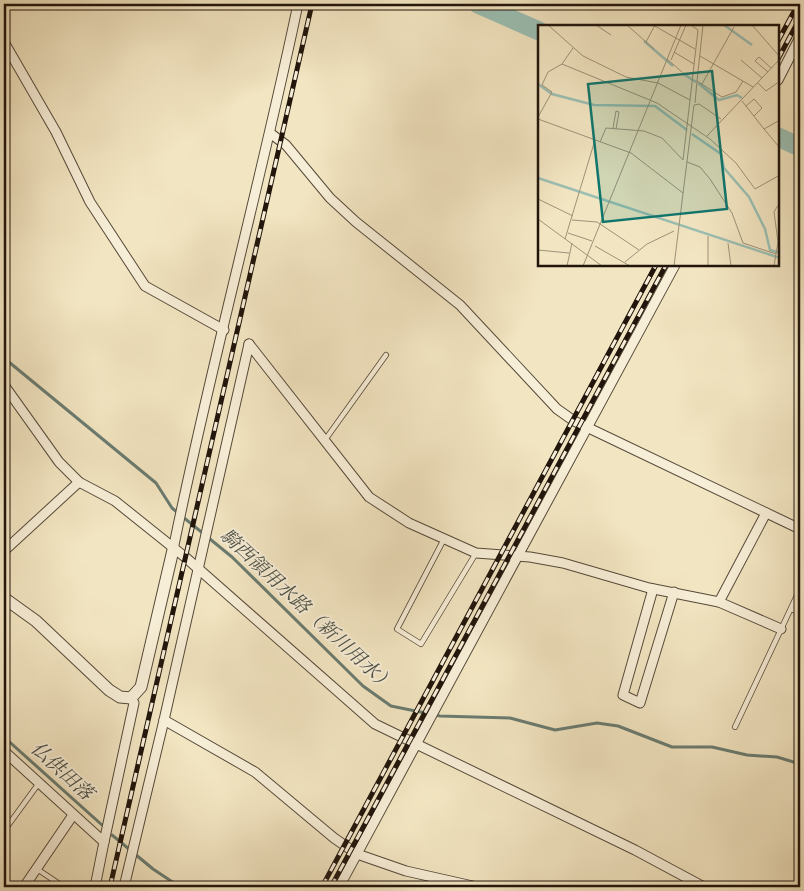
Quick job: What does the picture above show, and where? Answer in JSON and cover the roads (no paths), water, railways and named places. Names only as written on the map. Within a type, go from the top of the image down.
[{"type":"street","points":[[131,698],[141,687],[174,550],[192,456],[224,330],[298,4]]},
{"type":"street","points":[[779,78],[800,37]]},
{"type":"street","points":[[4,42],[56,132],[90,202],[145,286],[224,330]]},
{"type":"street","points":[[270,133],[286,145],[330,198],[356,222],[460,305],[557,409],[574,421],[800,528]]},
{"type":"street","points":[[339,887],[674,266]]},
{"type":"street","points":[[124,887],[200,570],[249,344],[369,497],[409,523],[476,553],[518,556],[562,563],[653,589],[719,602],[781,629]]},
{"type":"street","points":[[4,385],[59,462],[79,482],[116,500],[200,570],[375,724],[635,850],[704,887]]},
{"type":"street","points":[[4,551],[79,482]]},
{"type":"street","points":[[719,602],[766,513]]},
{"type":"street","points":[[653,589],[623,695],[640,703],[674,592]]},
{"type":"street","points":[[4,598],[36,621],[109,690],[120,696],[131,698],[134,703],[95,887]]},
{"type":"street","points":[[164,720],[255,772],[334,838],[357,854],[406,871],[477,887]]},
{"type":"street","points":[[5,754],[104,842]]},
{"type":"street","points":[[24,887],[73,815]]},
{"type":"lane","points":[[325,440],[386,355]]},
{"type":"lane","points":[[444,539],[397,629],[421,644],[476,553]]},
{"type":"lane","points":[[735,727],[800,589]]},
{"type":"lane","points":[[791,609],[800,613]]},
{"type":"lane","points":[[4,832],[39,783]]},
{"type":"lane","points":[[37,868],[64,887]]},
{"type":"waterway","points":[[478,4],[538,31]]},
{"type":"waterway","points":[[779,137],[800,147]]},
{"type":"waterway","name":"騎西領用水路（新川用水）","points":[[4,358],[156,483],[172,508],[232,557],[363,686],[391,706],[440,716],[510,718],[555,730],[597,723],[618,726],[672,747],[712,747],[747,755],[777,757],[800,764]]},
{"type":"waterway","name":"仏供田落","points":[[4,737],[102,825]]},
{"type":"waterway","name":"仏供田落","points":[[112,835],[153,869],[180,887]]},
{"type":"railway","points":[[110,887],[312,4]]},
{"type":"railway","points":[[779,39],[798,4]]},
{"type":"railway","points":[[779,57],[800,18]]},
{"type":"railway","points":[[322,887],[655,266]]},
{"type":"railway","points":[[331,887],[665,266]]}]
